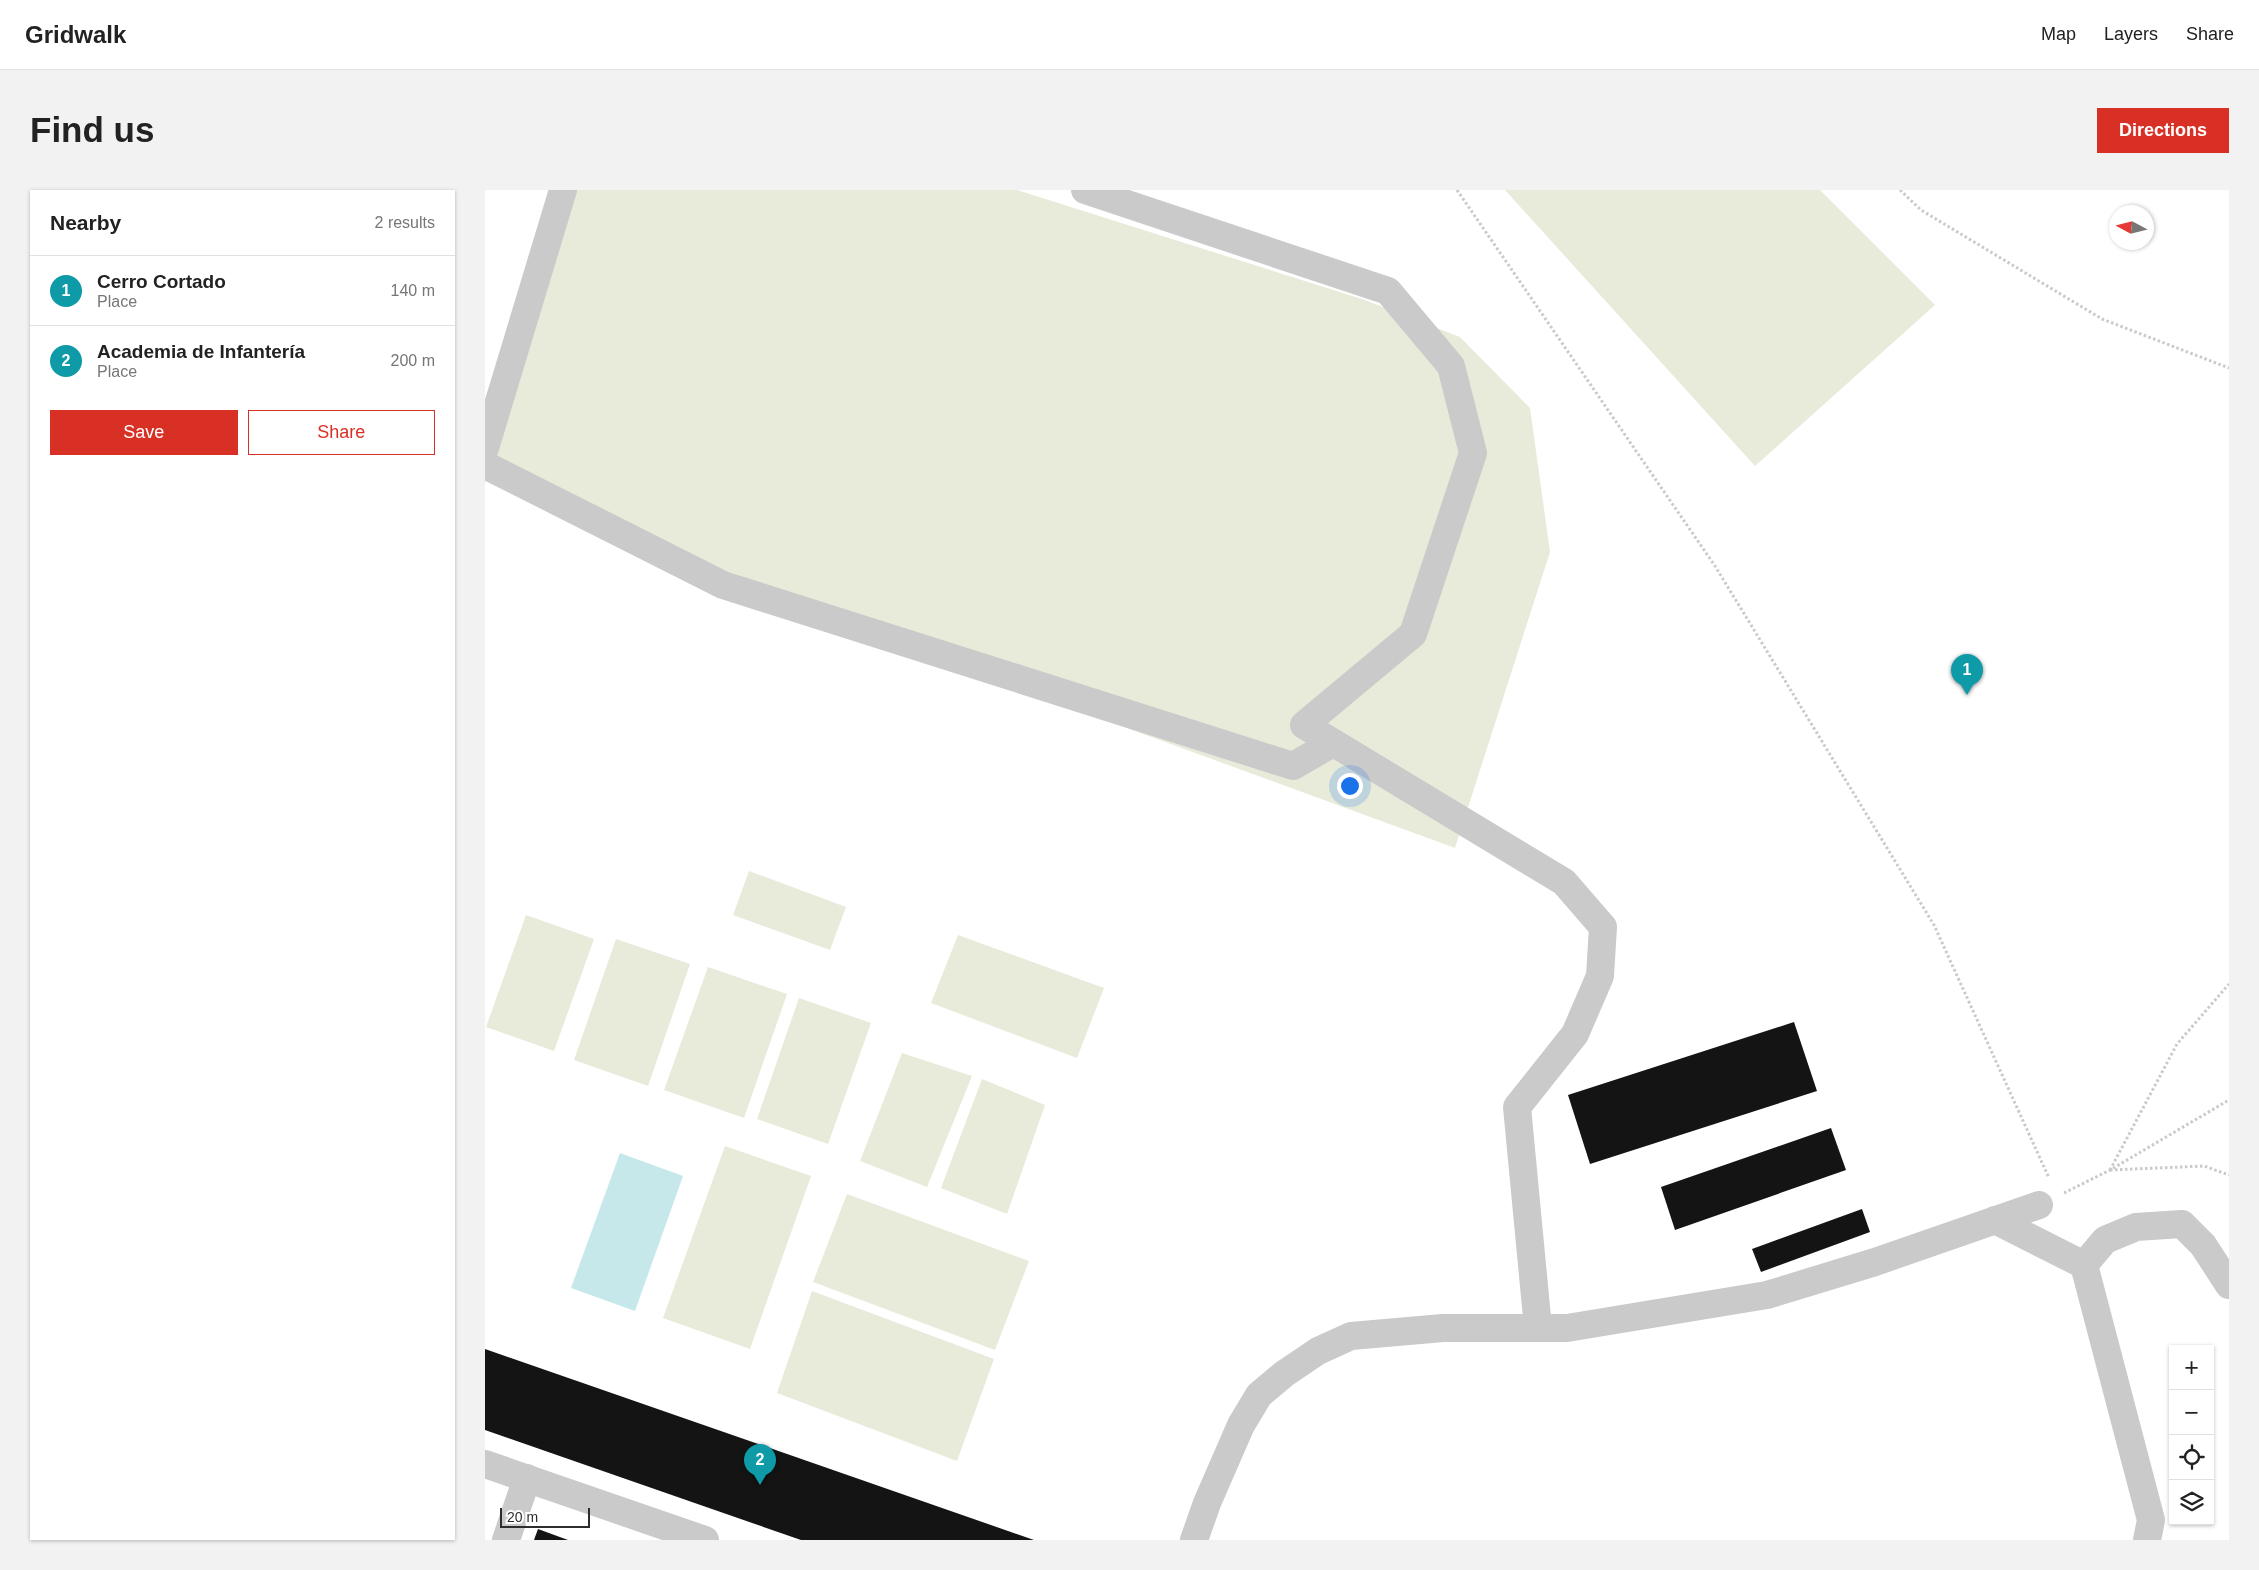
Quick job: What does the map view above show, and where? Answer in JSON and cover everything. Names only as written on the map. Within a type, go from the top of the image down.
[{"type":"lane","points":[[485,448],[563,190]]},
{"type":"lane","points":[[1085,190],[1388,291],[1451,366],[1473,453],[1413,634],[1304,725],[1564,882],[1603,927],[1600,976],[1575,1034],[1517,1107],[1538,1328]]},
{"type":"lane","points":[[485,465],[723,585],[1293,766],[1333,743]]},
{"type":"lane","points":[[1194,1540],[1207,1503],[1241,1425],[1259,1395],[1285,1374],[1319,1351],[1351,1336],[1443,1328],[1567,1328],[1767,1295],[1875,1262],[2048,1201]]},
{"type":"lane","points":[[1995,1220],[2084,1265],[2151,1520],[2147,1540]]},
{"type":"lane","points":[[2084,1265],[2105,1240],[2136,1226],[2182,1224],[2203,1245],[2229,1285]]},
{"type":"lane","points":[[485,1464],[705,1540]]},
{"type":"lane","points":[[505,1540],[527,1478]]},
{"type":"path","points":[[1457,190],[1715,566],[1934,925],[2048,1201],[2109,1170],[2229,1100]]},
{"type":"path","points":[[1901,190],[1921,210],[2102,319],[2229,368]]},
{"type":"path","points":[[2109,1170],[2177,1044],[2229,984]]},
{"type":"path","points":[[2109,1170],[2204,1166],[2229,1175]]},
{"type":"green space","points":[[574,190],[1017,190],[1365,300],[1460,337],[1530,408],[1550,552],[1455,848],[788,604],[485,450]]},
{"type":"green space","points":[[1505,190],[1820,190],[1935,305],[1755,466]]},
{"type":"green space","points":[[749,871],[846,907],[830,950],[733,915]]},
{"type":"green space","points":[[526,915],[594,939],[554,1051],[486,1027]]},
{"type":"green space","points":[[958,935],[1104,988],[1077,1058],[931,1003]]},
{"type":"green space","points":[[616,939],[690,964],[648,1086],[574,1060]]},
{"type":"green space","points":[[708,967],[787,994],[744,1118],[664,1090]]},
{"type":"green space","points":[[799,998],[871,1023],[828,1144],[757,1119]]},
{"type":"green space","points":[[902,1053],[972,1076],[927,1187],[860,1161]]},
{"type":"green space","points":[[982,1079],[1045,1105],[1007,1214],[941,1188]]},
{"type":"green space","points":[[725,1146],[811,1176],[750,1349],[663,1318]]},
{"type":"green space","points":[[847,1194],[1029,1261],[995,1350],[813,1282]]},
{"type":"green space","points":[[812,1291],[994,1359],[957,1461],[777,1393]]},
{"type":"water","points":[[620,1153],[683,1176],[635,1311],[571,1288]]},
{"type":"building","points":[[1794,1022],[1817,1091],[1590,1164],[1568,1095]]},
{"type":"building","points":[[1831,1128],[1846,1170],[1675,1230],[1661,1187]]},
{"type":"building","points":[[1862,1209],[1870,1232],[1761,1272],[1752,1249]]},
{"type":"building","points":[[485,1349],[1034,1540],[801,1540],[485,1430]]},
{"type":"building","points":[[538,1529],[568,1540],[534,1540]]},
{"type":"place","name":"Cerro Cortado","points":[[1967,695]]},
{"type":"place","name":"Academia de Infantería","points":[[760,1485]]}]
